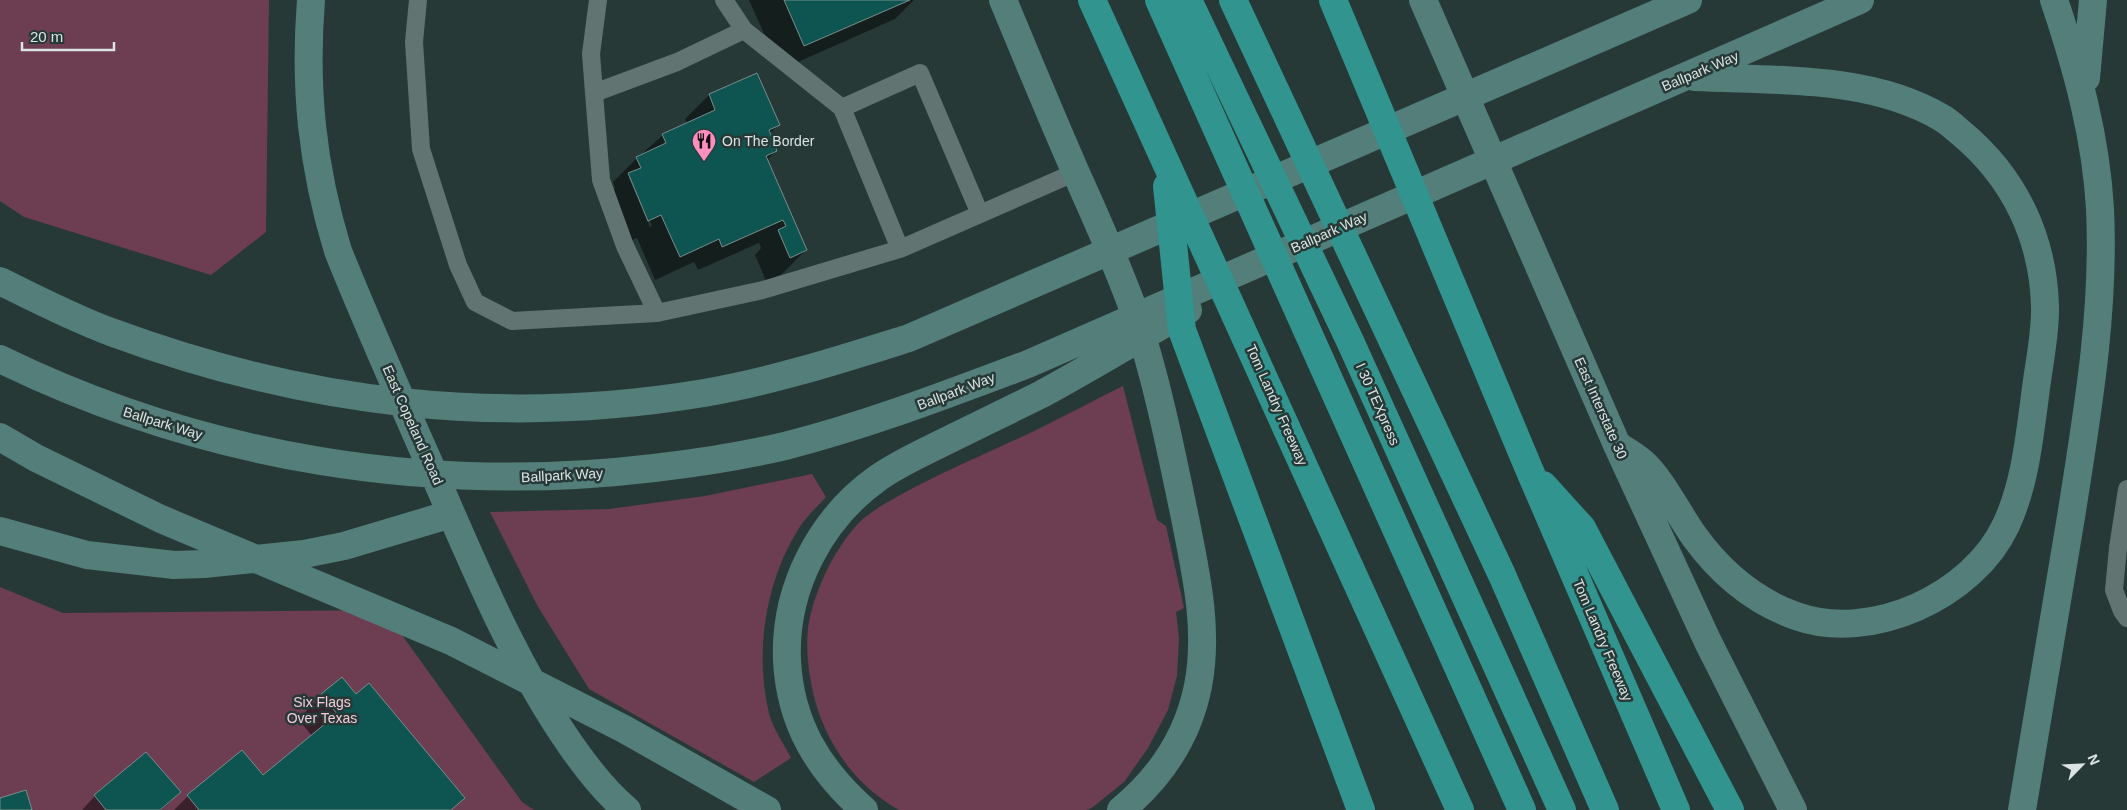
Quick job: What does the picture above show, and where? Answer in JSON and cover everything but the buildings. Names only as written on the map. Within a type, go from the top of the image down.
[{"type":"highway","name":"Tom Landry Freeway","points":[[1092,0],[1165,165],[1236,314],[1457,804]]},
{"type":"highway","points":[[1159,0],[1522,810]]},
{"type":"highway","name":"I 30 TEXpress","points":[[1188,0],[1345,332],[1562,810]]},
{"type":"highway","points":[[1232,0],[1502,575],[1605,810]]},
{"type":"highway","name":"Tom Landry Freeway","points":[[1333,0],[1529,469],[1676,810]]},
{"type":"highway","points":[[1165,165],[1182,330],[1361,810]]},
{"type":"highway","points":[[1529,469],[1582,528],[1730,810]]},
{"type":"main road","name":"East Copeland Road","points":[[311,0],[308,34],[312,134],[317,174],[325,210],[338,251],[451,514],[521,663],[554,721],[599,782],[625,810]]},
{"type":"main road","points":[[1003,0],[1125,286],[1146,350],[1174,461],[1200,594],[1202,657],[1198,687],[1183,733],[1161,770],[1147,787],[1121,810]]},
{"type":"main road","name":"East Interstate 30","points":[[1424,0],[1617,445],[1708,642],[1793,810]]},
{"type":"main road","name":"Ballpark Way","points":[[0,359],[80,395],[129,413],[208,437],[297,457],[349,466],[435,476],[530,477],[624,472],[731,457],[785,446],[886,417],[1028,364],[1573,125],[1688,77],[1860,0]]},
{"type":"main road","points":[[2022,810],[2079,468],[2094,366],[2101,254],[2100,207],[2084,97],[2054,0]]},
{"type":"main road","points":[[2084,97],[2093,0]]},
{"type":"main road","points":[[0,281],[47,305],[110,332],[225,370],[285,384],[403,402],[515,409],[557,409],[704,393],[799,372],[909,338],[1545,63],[1679,2]]},
{"type":"main road","points":[[1617,445],[1644,463],[1695,537],[1726,574],[1760,600],[1798,617],[1832,624],[1860,624],[1891,618],[1925,604],[1956,584],[1984,558],[2004,528],[2017,497],[2026,466],[2046,309],[2042,268],[2029,224],[2008,182],[1979,148],[1943,119],[1904,100],[1869,89],[1827,84],[1688,77]]},
{"type":"main road","points":[[864,810],[828,775],[813,751],[801,727],[792,699],[788,671],[786,642],[791,608],[804,566],[816,545],[835,519],[850,502],[878,478],[901,463],[1040,394],[1314,239]]},
{"type":"main road","points":[[0,437],[70,476],[161,519],[451,641],[624,729],[768,810]]},
{"type":"main road","points":[[0,531],[87,555],[174,565],[204,564],[312,552],[344,546],[451,514]]},
{"type":"lane","points":[[418,0],[414,42],[421,149],[458,264],[476,302],[512,321],[657,314],[763,290],[900,249],[1076,172]]},
{"type":"lane","points":[[598,0],[591,54],[601,180],[625,246],[657,314]]},
{"type":"lane","points":[[724,0],[744,30],[842,108],[900,249]]},
{"type":"lane","points":[[594,93],[677,62],[744,30]]},
{"type":"lane","points":[[842,108],[920,73],[980,214]]},
{"type":"lane","points":[[2127,489],[2114,590],[2122,611],[2127,618]]},
{"type":"green space","points":[[0,0],[269,0],[266,232],[211,275],[24,217],[0,201]]},
{"type":"green space","points":[[1123,386],[1157,520],[1166,526],[1184,608],[1176,612],[1179,638],[1177,676],[1168,710],[1148,748],[1124,782],[1087,810],[899,810],[868,787],[842,759],[832,743],[817,707],[808,666],[808,628],[815,599],[828,569],[854,528],[882,505],[928,480],[1037,430]]},
{"type":"green space","points":[[812,474],[826,497],[801,525],[779,568],[766,616],[763,641],[765,690],[769,713],[776,731],[791,758],[754,782],[589,689],[537,605],[490,512],[609,509],[705,496]]},
{"type":"green space","name":"Six Flags Over Texas","points":[[0,587],[63,613],[384,610],[522,802],[534,810],[0,810]]},
{"type":"place","name":"On The Border","points":[[704,162]]}]
